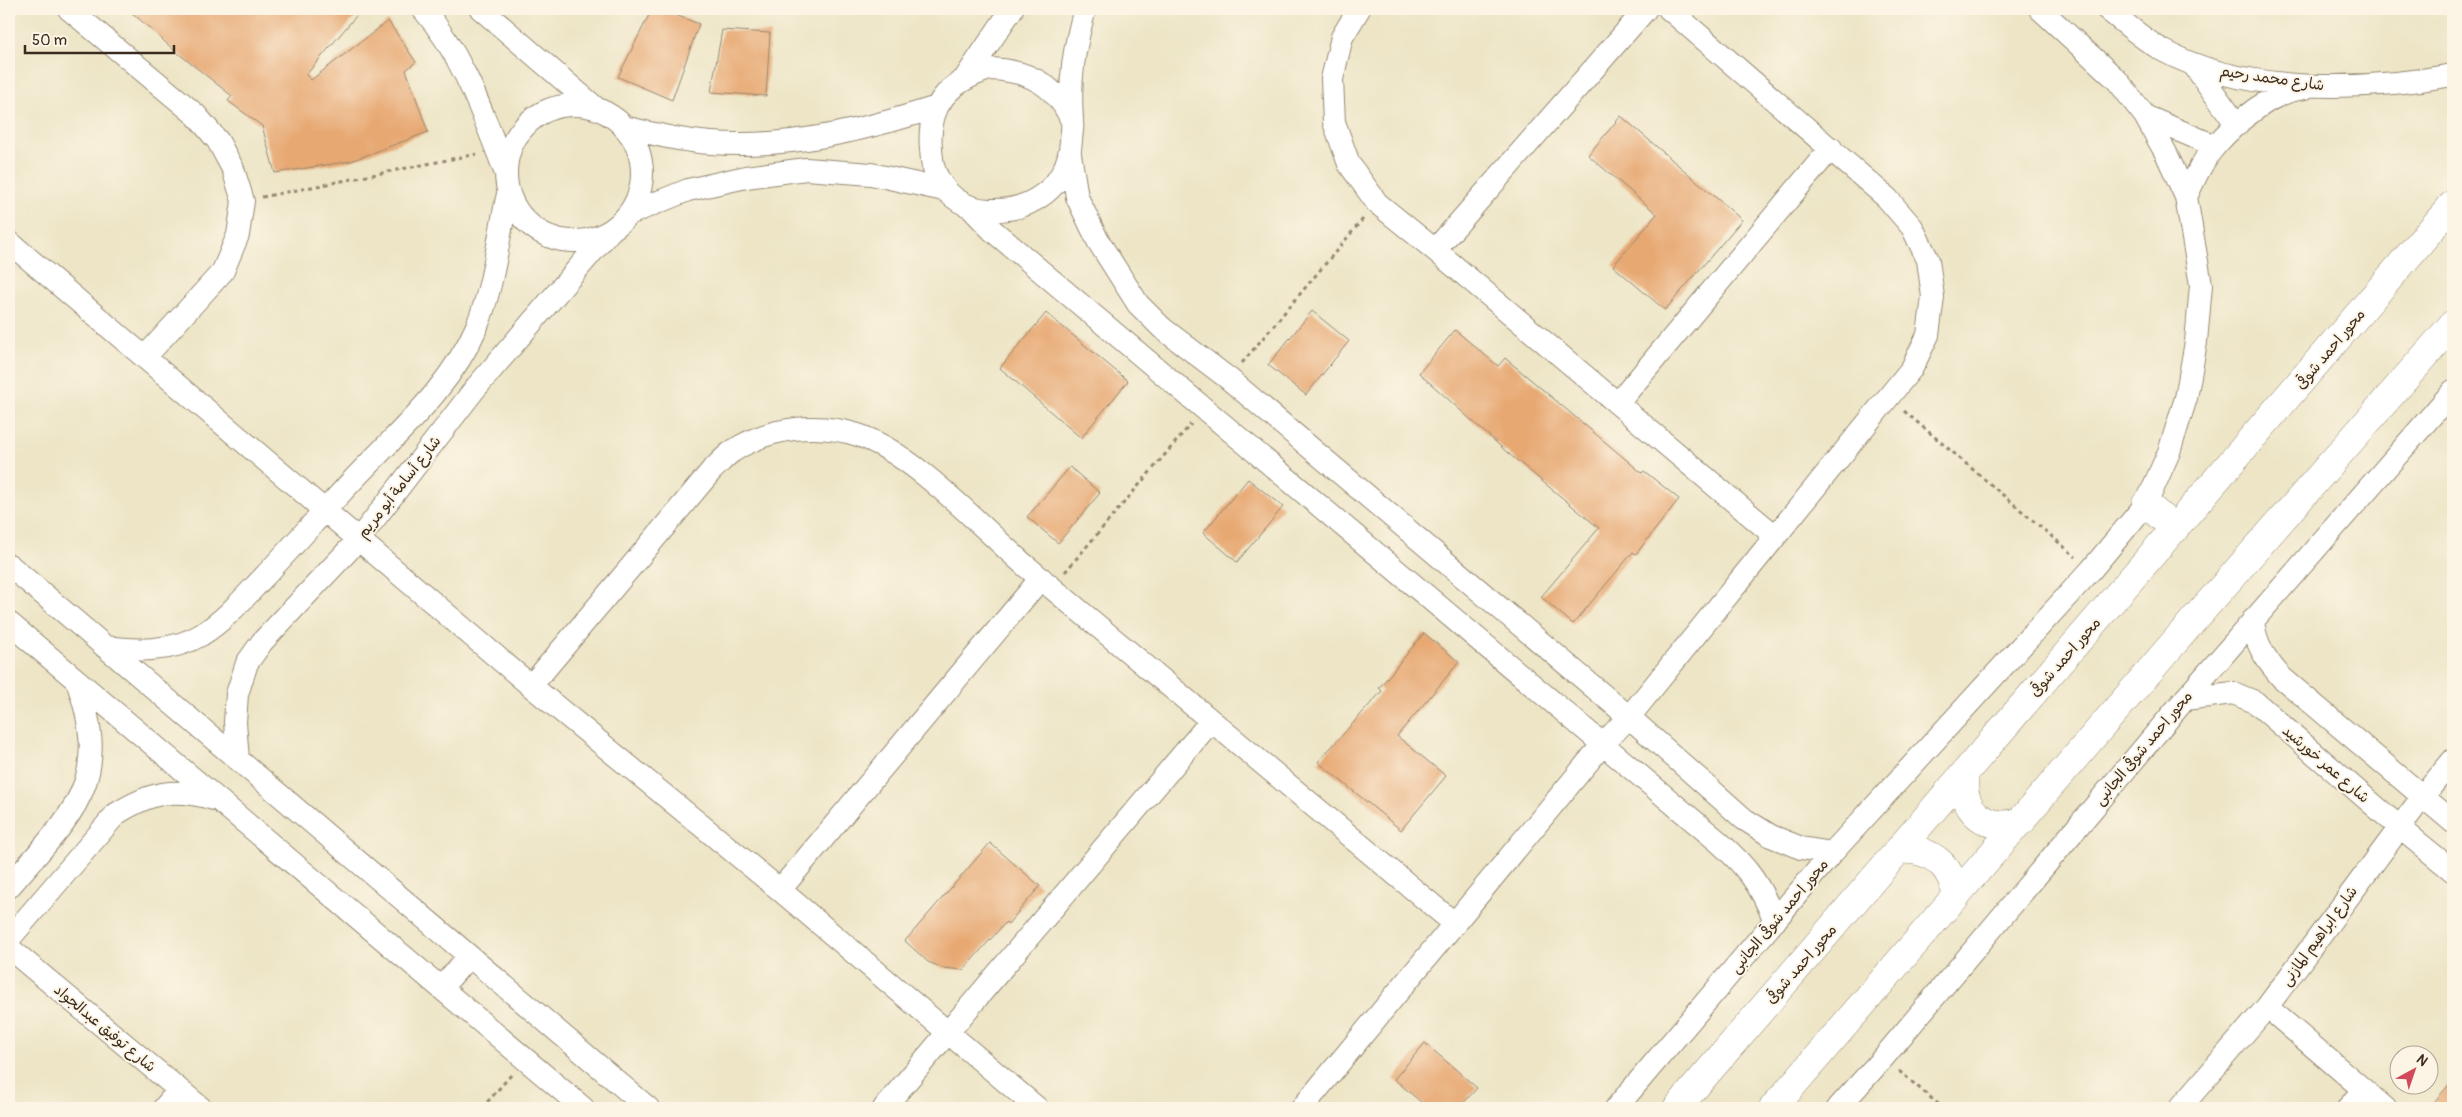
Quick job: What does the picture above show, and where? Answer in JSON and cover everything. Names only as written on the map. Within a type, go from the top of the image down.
[{"type":"main road","name":"محور احمد شوقى","points":[[1677,1108],[2453,204]]},
{"type":"main road","points":[[1773,1108],[2453,324]]},
{"type":"main road","points":[[2146,504],[2175,529]]},
{"type":"main road","points":[[1965,774],[1964,794],[1968,804],[1978,816],[1991,824],[2002,825],[2022,821]]},
{"type":"main road","points":[[1899,850],[1918,850],[1935,857],[1952,878],[1956,896]]},
{"type":"street","points":[[69,9],[196,115],[218,141],[234,169],[243,201],[238,235],[223,271],[145,357]]},
{"type":"street","points":[[423,9],[441,30],[454,53],[497,150],[505,171],[508,194],[520,216],[539,232],[562,241],[587,240],[610,231],[629,214],[688,190],[746,177],[806,169],[871,174],[944,190],[972,209],[992,230],[1744,864],[1763,891],[1775,922]]},
{"type":"street","points":[[482,9],[598,109],[612,116],[624,127],[637,147],[642,170],[639,194],[629,214]]},
{"type":"street","points":[[966,77],[1012,9]]},
{"type":"street","points":[[1085,9],[1072,64],[1070,88],[1072,120],[1070,154],[1077,197],[1098,241],[1138,304],[1162,328],[1229,379],[1629,717],[1744,819],[1771,836],[1801,848],[1832,853]]},
{"type":"street","points":[[1359,9],[1342,37],[1332,79],[1334,122],[1348,164],[1377,203],[1436,250],[1774,536]]},
{"type":"street","points":[[1436,250],[1646,9]]},
{"type":"street","points":[[1302,1108],[1603,744],[1629,717],[1912,368],[1928,335],[1933,298],[1928,260],[1912,227],[1887,198],[1669,9]]},
{"type":"street","points":[[2040,9],[2117,80],[2145,116],[2167,155],[2186,198],[2201,285],[2196,342],[2180,416],[2169,452],[2146,504]]},
{"type":"street","name":"شارع محمد رحيم","points":[[2107,9],[2142,37],[2162,50],[2193,64],[2221,72],[2321,87],[2392,83],[2453,75]]},
{"type":"street","points":[[2193,64],[2237,126]]},
{"type":"street","points":[[944,190],[933,170],[930,130],[936,108],[949,90],[966,77],[989,69],[1014,70],[1037,79],[1055,95],[1072,120]]},
{"type":"street","points":[[2186,198],[2194,178],[2215,146],[2253,111],[2275,98],[2299,88],[2321,87]]},
{"type":"street","points":[[505,171],[509,149],[520,130],[535,116],[555,107],[576,105],[598,109]]},
{"type":"street","points":[[624,127],[676,139],[745,144],[805,140],[866,129],[936,108]]},
{"type":"street","points":[[2145,116],[2215,146]]},
{"type":"street","points":[[1618,403],[1831,148]]},
{"type":"street","points":[[972,209],[1000,211],[1024,207],[1045,195],[1062,176],[1070,154]]},
{"type":"street","name":"شارع أسامة أبو مريم","points":[[106,647],[138,651],[170,647],[200,636],[226,617],[326,511],[352,480],[420,413],[458,360],[476,327],[488,291],[508,194]]},
{"type":"street","name":"شارع أسامة أبو مريم","points":[[238,760],[235,722],[237,694],[247,663],[262,642],[359,539],[474,390],[610,231]]},
{"type":"street","points":[[9,242],[531,686],[780,890],[1037,1108]]},
{"type":"street","name":"محور احمد شوقى الجانبى","points":[[1838,1108],[1883,1058],[2184,699],[2453,391]]},
{"type":"street","points":[[531,686],[712,470],[733,451],[767,434],[804,428],[858,435],[879,444],[913,466],[1046,583],[1455,924]]},
{"type":"street","name":"محور احمد شوقى الجانبى","points":[[1616,1108],[1832,853],[2091,570],[2146,504]]},
{"type":"street","points":[[9,565],[648,1108]]},
{"type":"street","points":[[780,890],[1046,583]]},
{"type":"street","points":[[2254,620],[2254,632],[2260,649],[2269,664],[2453,822]]},
{"type":"street","points":[[9,623],[582,1108]]},
{"type":"street","points":[[9,887],[71,814],[84,791],[90,764],[91,735],[86,707],[76,680]]},
{"type":"street","name":"شارع عمر خورشيد","points":[[2184,699],[2233,693],[2255,702],[2399,827],[2453,871]]},
{"type":"street","points":[[884,1108],[1211,722]]},
{"type":"street","name":"شارع ابراهيم المازنى","points":[[2180,1108],[2267,1007],[2422,796],[2453,760]]},
{"type":"street","points":[[9,939],[116,814],[138,800],[164,792],[191,792],[216,800]]},
{"type":"street","name":"شارع توفيق عبدالجواد","points":[[9,948],[201,1108]]},
{"type":"street","points":[[440,988],[469,956]]},
{"type":"street","points":[[2267,1007],[2385,1108]]},
{"type":"street","points":[[164,1108],[179,1090]]},
{"type":"street","points":[[2348,1108],[2363,1090]]},
{"type":"path","points":[[243,201],[497,150]]},
{"type":"path","points":[[1229,379],[1377,203]]},
{"type":"path","points":[[1888,397],[2091,570]]},
{"type":"path","points":[[1046,583],[1204,409]]},
{"type":"path","points":[[1883,1058],[1943,1108]]},
{"type":"path","points":[[482,1108],[524,1059]]},
{"type":"building","points":[[128,9],[362,9],[306,75],[311,80],[388,21],[416,62],[406,70],[428,132],[351,161],[275,173],[262,126],[228,101],[232,96],[174,50]]},
{"type":"building","points":[[652,9],[660,9],[699,24],[672,100],[618,77]]},
{"type":"building","points":[[722,30],[770,33],[766,96],[711,92]]},
{"type":"building","points":[[1621,116],[1742,220],[1665,310],[1613,266],[1657,214],[1588,155]]},
{"type":"building","points":[[1312,311],[1349,341],[1306,395],[1268,365]]},
{"type":"building","points":[[1046,313],[1128,381],[1081,438],[1000,368]]},
{"type":"building","points":[[1455,330],[1498,366],[1505,358],[1642,473],[1644,471],[1679,499],[1636,554],[1633,552],[1573,624],[1541,597],[1599,528],[1509,454],[1419,373]]},
{"type":"building","points":[[1070,467],[1100,493],[1058,543],[1027,517]]},
{"type":"building","points":[[1248,479],[1283,507],[1237,562],[1203,533]]},
{"type":"building","points":[[1424,633],[1459,662],[1397,736],[1446,776],[1401,830],[1318,762],[1382,691],[1379,688]]},
{"type":"building","points":[[990,843],[1040,886],[1008,924],[1006,922],[963,970],[943,968],[928,962],[905,941]]},
{"type":"building","points":[[1425,1043],[1477,1088],[1459,1108],[1428,1108],[1394,1079]]},
{"type":"building","points":[[2453,1080],[2453,1108],[2429,1108]]}]
